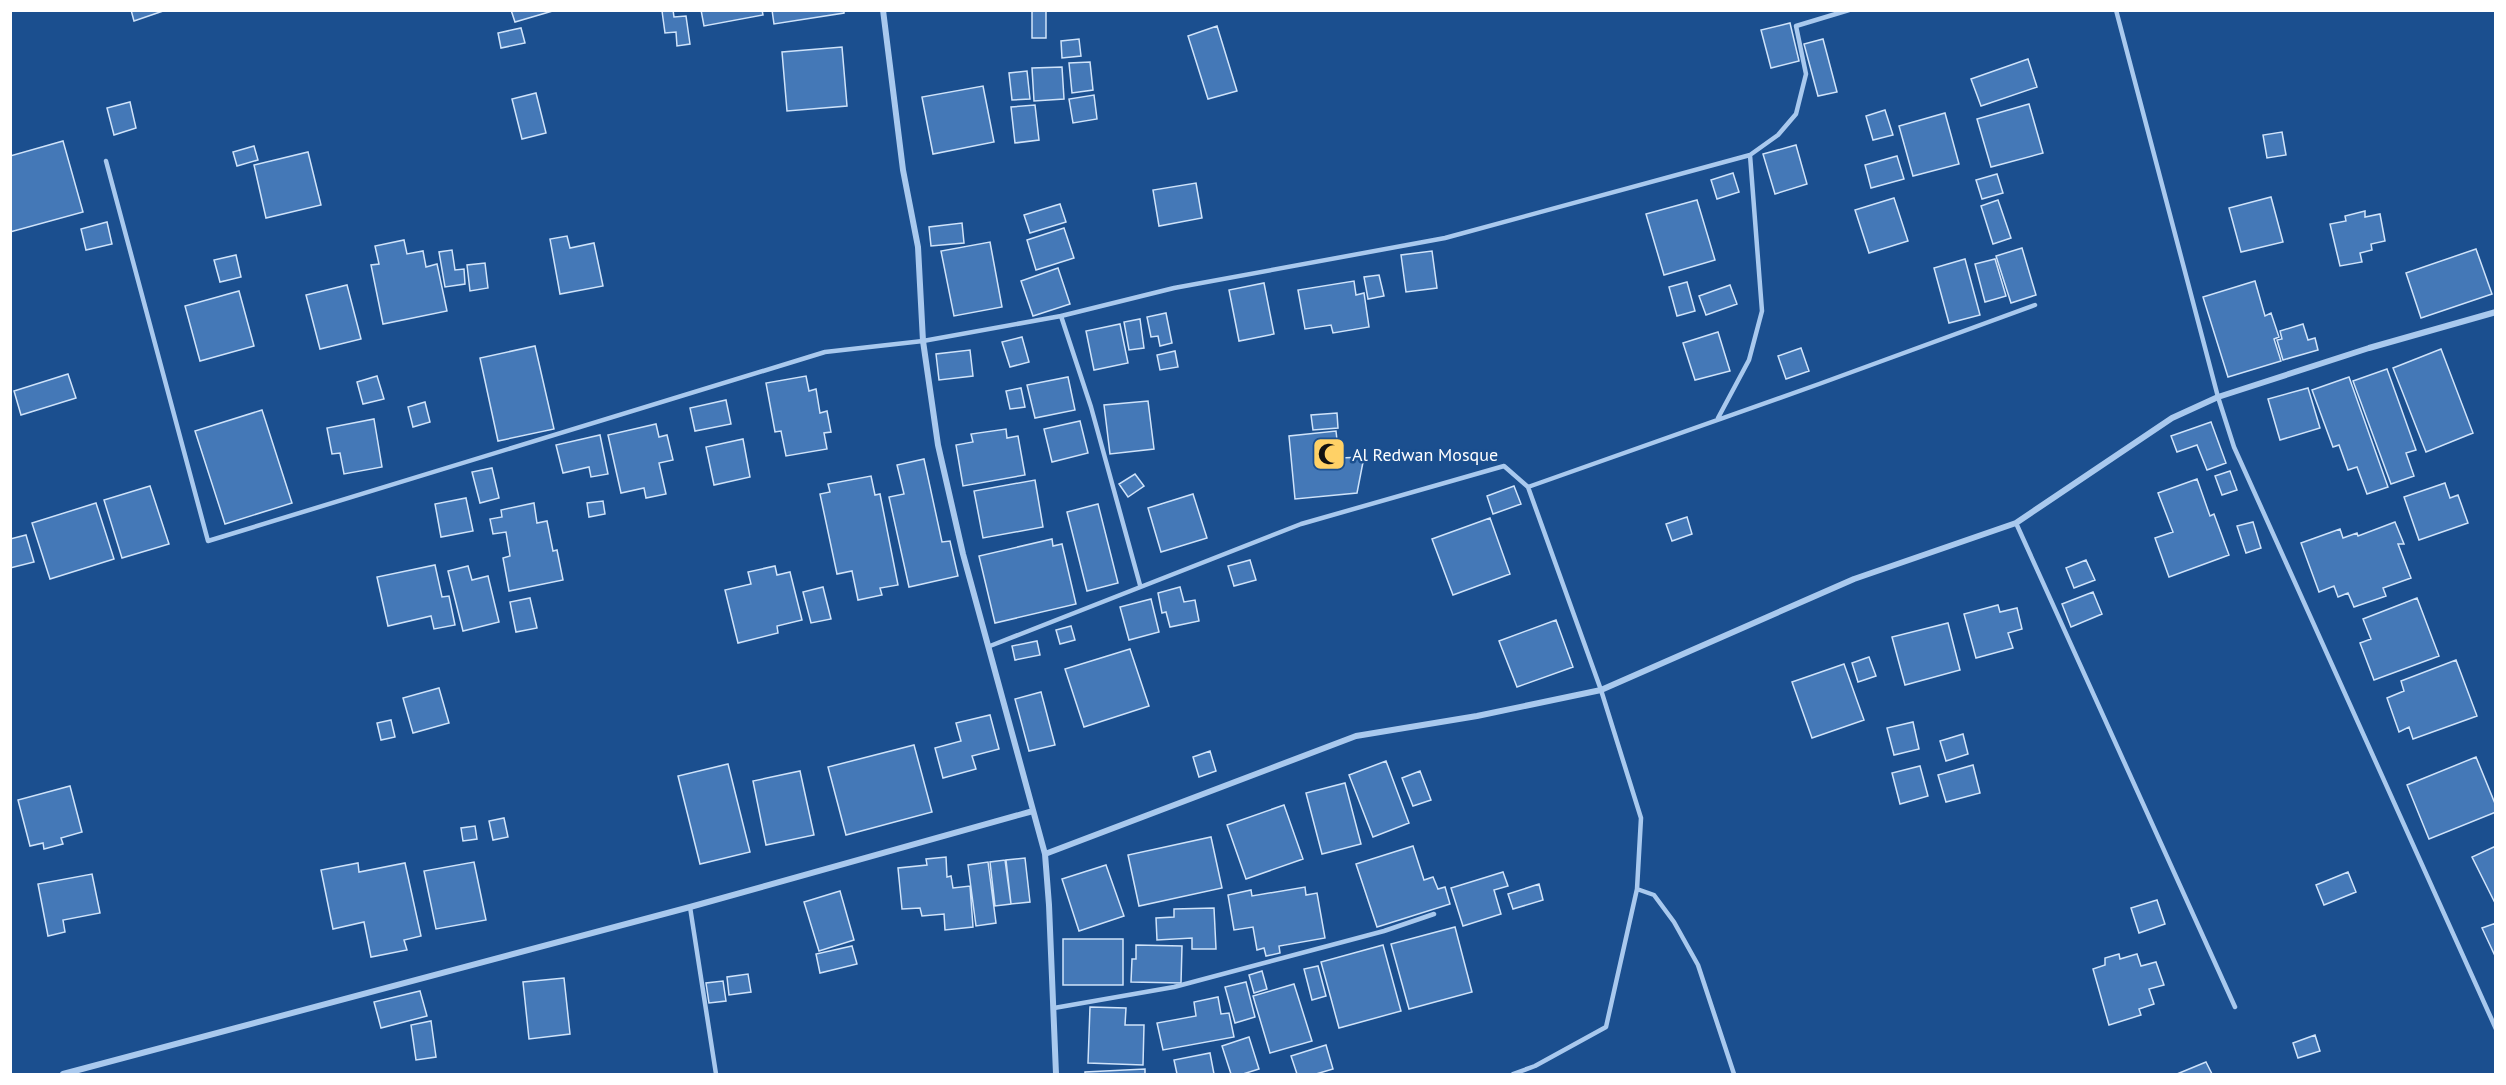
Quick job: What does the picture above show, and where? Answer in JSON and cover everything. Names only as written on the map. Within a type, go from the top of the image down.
[{"type":"street","points":[[883,10],[903,170],[918,246],[923,341],[938,445],[963,554],[1045,854],[1056,1074]]},
{"type":"street","points":[[1045,854],[1356,736],[1477,716],[1601,690],[1854,579],[2016,523],[2172,418],[2218,397],[2369,348],[2496,312]]},
{"type":"street","points":[[63,1074],[690,907],[1033,811]]},
{"type":"lane","points":[[106,161],[208,541],[815,355],[923,341],[1061,316],[1174,288],[1445,238],[1749,155],[1778,135],[1796,114],[1806,74],[1796,26],[1850,10]]},
{"type":"lane","points":[[2116,10],[2218,397],[2234,447],[2496,1029]]},
{"type":"lane","points":[[1718,418],[1749,360],[1762,311],[1749,155]]},
{"type":"lane","points":[[1528,487],[1819,384],[2034,304]]},
{"type":"lane","points":[[1061,316],[1091,407],[1140,585]]},
{"type":"lane","points":[[990,646],[1140,585],[1301,524],[1504,466],[1528,487],[1601,690],[1641,818],[1637,889],[1606,1027],[1535,1066],[1513,1074]]},
{"type":"lane","points":[[2016,523],[2235,1007]]},
{"type":"lane","points":[[1637,889],[1654,895],[1674,922],[1698,965],[1734,1074]]},
{"type":"lane","points":[[690,907],[716,1074]]},
{"type":"lane","points":[[1054,1008],[1174,987],[1384,932],[1434,914]]},
{"type":"building","points":[[131,10],[166,10],[134,21]]},
{"type":"building","points":[[511,10],[556,10],[515,22]]},
{"type":"building","points":[[673,10],[674,17],[686,16],[690,44],[677,46],[676,32],[665,33],[662,11]]},
{"type":"building","points":[[701,10],[762,10],[763,15],[704,26]]},
{"type":"building","points":[[772,10],[844,10],[844,13],[774,24]]},
{"type":"building","points":[[1032,10],[1046,10],[1046,38],[1032,38]]},
{"type":"building","points":[[1790,23],[1799,61],[1771,68],[1761,30]]},
{"type":"building","points":[[1217,26],[1237,91],[1208,99],[1188,36]]},
{"type":"building","points":[[521,28],[525,43],[501,48],[498,33]]},
{"type":"building","points":[[1079,39],[1081,56],[1062,58],[1061,41]]},
{"type":"building","points":[[1823,39],[1837,92],[1818,96],[1804,44]]},
{"type":"building","points":[[842,47],[847,106],[787,111],[782,52]]},
{"type":"building","points":[[2028,59],[2037,87],[1981,106],[1971,79]]},
{"type":"building","points":[[1090,62],[1093,90],[1072,93],[1069,63]]},
{"type":"building","points":[[1062,67],[1064,99],[1034,101],[1032,68]]},
{"type":"building","points":[[1027,71],[1030,99],[1012,100],[1009,73]]},
{"type":"building","points":[[983,86],[994,142],[933,154],[922,97]]},
{"type":"building","points":[[536,93],[546,133],[522,139],[512,99]]},
{"type":"building","points":[[1094,95],[1097,119],[1073,123],[1069,99]]},
{"type":"building","points":[[130,102],[136,128],[114,135],[107,108]]},
{"type":"building","points":[[2029,104],[2043,153],[1991,167],[1977,119]]},
{"type":"building","points":[[1035,105],[1039,140],[1015,143],[1011,107]]},
{"type":"building","points":[[1885,110],[1893,135],[1873,140],[1866,116]]},
{"type":"building","points":[[1945,113],[1959,164],[1913,176],[1899,126]]},
{"type":"building","points":[[2282,132],[2286,155],[2267,158],[2263,135]]},
{"type":"building","points":[[63,141],[83,212],[10,232],[10,156]]},
{"type":"building","points":[[1796,145],[1807,184],[1775,194],[1763,154]]},
{"type":"building","points":[[254,146],[258,160],[237,166],[233,152]]},
{"type":"building","points":[[308,152],[321,205],[266,218],[254,165]]},
{"type":"building","points":[[1897,156],[1904,179],[1871,188],[1865,165]]},
{"type":"building","points":[[1733,173],[1739,192],[1717,199],[1711,180]]},
{"type":"building","points":[[1997,174],[2003,193],[1982,199],[1976,180]]},
{"type":"building","points":[[1196,183],[1202,218],[1159,226],[1153,190]]},
{"type":"building","points":[[2271,197],[2283,242],[2241,252],[2229,208]]},
{"type":"building","points":[[1894,198],[1908,241],[1869,253],[1855,210]]},
{"type":"building","points":[[1697,200],[1715,260],[1664,275],[1646,214]]},
{"type":"building","points":[[1998,200],[2011,238],[1993,244],[1981,206]]},
{"type":"building","points":[[1060,204],[1066,222],[1030,233],[1024,215]]},
{"type":"building","points":[[2365,211],[2365,217],[2380,214],[2385,241],[2371,244],[2372,250],[2360,253],[2362,262],[2340,266],[2330,224],[2346,221],[2345,216]]},
{"type":"building","points":[[107,222],[112,244],[86,250],[81,229]]},
{"type":"building","points":[[962,223],[964,243],[931,246],[929,227]]},
{"type":"building","points":[[1064,228],[1074,258],[1036,270],[1027,240]]},
{"type":"building","points":[[567,236],[570,248],[594,243],[603,286],[560,294],[550,239]]},
{"type":"building","points":[[404,240],[407,254],[423,251],[426,267],[437,264],[447,311],[383,324],[371,265],[379,264],[375,246]]},
{"type":"building","points":[[990,242],[1002,307],[954,316],[941,251]]},
{"type":"building","points":[[2022,248],[2036,295],[2011,303],[1996,256]]},
{"type":"building","points":[[2476,249],[2492,294],[2421,318],[2406,273]]},
{"type":"building","points":[[452,250],[455,270],[464,269],[465,284],[445,287],[439,252]]},
{"type":"building","points":[[1432,251],[1437,288],[1406,292],[1401,255]]},
{"type":"building","points":[[236,255],[241,277],[220,282],[214,260]]},
{"type":"building","points":[[1965,259],[1980,315],[1949,323],[1934,268]]},
{"type":"building","points":[[1995,259],[2006,296],[1985,302],[1975,264]]},
{"type":"building","points":[[485,263],[488,288],[470,291],[467,265]]},
{"type":"building","points":[[1058,268],[1070,304],[1033,316],[1021,281]]},
{"type":"building","points":[[1379,275],[1384,296],[1368,299],[1364,277]]},
{"type":"building","points":[[1354,281],[1356,295],[1364,293],[1369,327],[1333,333],[1331,325],[1305,329],[1298,290]]},
{"type":"building","points":[[2255,281],[2265,316],[2271,313],[2279,337],[2274,339],[2281,361],[2228,377],[2203,297]]},
{"type":"building","points":[[1687,282],[1695,311],[1677,316],[1669,287]]},
{"type":"building","points":[[1264,283],[1274,334],[1239,341],[1229,290]]},
{"type":"building","points":[[347,285],[361,339],[320,349],[306,295]]},
{"type":"building","points":[[1730,285],[1737,304],[1706,315],[1699,296]]},
{"type":"building","points":[[239,291],[254,346],[200,361],[185,306]]},
{"type":"building","points":[[1166,313],[1172,343],[1160,346],[1158,336],[1151,337],[1147,317]]},
{"type":"building","points":[[1140,319],[1144,348],[1129,350],[1124,322]]},
{"type":"building","points":[[1120,324],[1128,363],[1094,370],[1086,331]]},
{"type":"building","points":[[2303,324],[2308,340],[2315,338],[2318,350],[2283,360],[2277,340],[2282,339],[2280,331]]},
{"type":"building","points":[[1718,332],[1730,371],[1695,380],[1683,343]]},
{"type":"building","points":[[1022,337],[1029,362],[1010,367],[1002,342]]},
{"type":"building","points":[[535,346],[554,429],[498,441],[480,358]]},
{"type":"building","points":[[1801,348],[1809,371],[1786,379],[1778,356]]},
{"type":"building","points":[[2441,349],[2473,433],[2426,452],[2393,368]]},
{"type":"building","points":[[970,350],[973,376],[939,380],[936,354]]},
{"type":"building","points":[[1175,351],[1178,367],[1160,370],[1157,355]]},
{"type":"building","points":[[2387,369],[2416,450],[2406,453],[2414,476],[2391,484],[2353,381]]},
{"type":"building","points":[[68,374],[76,398],[21,415],[14,391]]},
{"type":"building","points":[[377,376],[384,399],[363,404],[357,382]]},
{"type":"building","points":[[806,376],[809,391],[816,389],[820,413],[827,411],[831,432],[824,433],[827,449],[786,456],[781,431],[775,432],[766,383]]},
{"type":"building","points":[[1068,377],[1075,410],[1035,418],[1027,385]]},
{"type":"building","points":[[2349,377],[2388,487],[2367,494],[2357,467],[2348,470],[2339,445],[2333,447],[2312,390]]},
{"type":"building","points":[[1021,388],[1025,407],[1010,409],[1006,391]]},
{"type":"building","points":[[2308,388],[2320,428],[2280,440],[2268,399]]},
{"type":"building","points":[[726,400],[731,424],[695,431],[690,408]]},
{"type":"building","points":[[1148,401],[1154,449],[1110,454],[1104,405]]},
{"type":"building","points":[[425,402],[430,422],[413,427],[408,407]]},
{"type":"building","points":[[262,410],[292,503],[225,524],[195,431]]},
{"type":"building","points":[[1337,413],[1338,428],[1313,430],[1311,415]]},
{"type":"building","points":[[374,419],[382,467],[344,474],[340,453],[332,454],[327,428]]},
{"type":"building","points":[[1080,421],[1088,453],[1052,462],[1044,429]]},
{"type":"building","points":[[2211,422],[2226,463],[2207,470],[2197,445],[2177,452],[2171,436]]},
{"type":"building","points":[[656,424],[659,437],[667,435],[673,460],[659,463],[666,494],[646,498],[644,488],[621,493],[608,435]]},
{"type":"building","points":[[1006,429],[1007,438],[1018,436],[1025,475],[963,486],[956,445],[973,442],[971,434]]},
{"type":"building","points":[[1336,431],[1339,458],[1364,457],[1357,493],[1295,499],[1289,436]]},
{"type":"building","points":[[600,435],[608,474],[591,477],[589,467],[563,473],[556,445]]},
{"type":"building","points":[[743,439],[750,477],[714,485],[706,447]]},
{"type":"building","points":[[924,459],[942,542],[950,541],[958,576],[909,587],[889,497],[904,494],[897,465]]},
{"type":"building","points":[[492,468],[499,498],[480,503],[472,472]]},
{"type":"building","points":[[2230,471],[2237,490],[2222,495],[2215,476]]},
{"type":"building","points":[[1135,474],[1144,486],[1128,497],[1119,484]]},
{"type":"building","points":[[871,476],[875,495],[880,494],[898,585],[880,588],[882,595],[858,600],[852,571],[837,574],[820,494],[830,492],[828,484]]},
{"type":"building","points":[[2197,479],[2210,516],[2214,514],[2229,555],[2169,577],[2155,538],[2173,532],[2158,493]]},
{"type":"building","points":[[1035,480],[1043,527],[983,538],[974,491]]},
{"type":"building","points":[[2445,483],[2450,498],[2458,495],[2468,523],[2419,540],[2404,497]]},
{"type":"building","points":[[150,486],[169,544],[122,558],[104,500]]},
{"type":"building","points":[[1514,486],[1521,504],[1493,514],[1487,496]]},
{"type":"building","points":[[1193,494],[1207,538],[1161,552],[1148,508]]},
{"type":"building","points":[[466,498],[473,531],[441,537],[435,504]]},
{"type":"building","points":[[603,501],[605,514],[589,517],[587,503]]},
{"type":"building","points":[[96,503],[114,559],[50,579],[32,523]]},
{"type":"building","points":[[534,503],[537,523],[547,521],[553,551],[557,550],[563,580],[509,591],[503,558],[510,556],[506,532],[493,534],[490,519],[502,517],[501,510]]},
{"type":"building","points":[[1098,504],[1118,583],[1087,591],[1067,512]]},
{"type":"building","points":[[1687,517],[1692,534],[1672,541],[1666,524]]},
{"type":"building","points":[[1490,518],[1510,574],[1453,595],[1432,539]]},
{"type":"building","points":[[2253,522],[2261,548],[2246,553],[2237,526]]},
{"type":"building","points":[[2395,522],[2404,544],[2398,544],[2411,578],[2383,588],[2386,596],[2354,607],[2348,593],[2338,597],[2334,586],[2319,592],[2301,543],[2340,529],[2343,538],[2357,533],[2358,536]]},
{"type":"building","points":[[26,535],[34,562],[10,568],[10,539]]},
{"type":"building","points":[[1052,539],[1053,546],[1062,544],[1076,604],[995,623],[979,556]]},
{"type":"building","points":[[1250,560],[1256,580],[1234,586],[1228,566]]},
{"type":"building","points":[[2086,560],[2095,580],[2074,588],[2066,568]]},
{"type":"building","points":[[435,565],[442,597],[449,596],[455,625],[434,629],[431,616],[388,626],[377,577]]},
{"type":"building","points":[[468,566],[472,580],[488,576],[499,622],[463,631],[448,571]]},
{"type":"building","points":[[775,566],[777,575],[790,572],[802,620],[777,626],[778,633],[738,643],[725,590],[751,584],[748,572]]},
{"type":"building","points":[[823,587],[831,619],[811,623],[803,592]]},
{"type":"building","points":[[1180,587],[1184,602],[1195,600],[1199,621],[1170,627],[1166,612],[1162,613],[1158,593]]},
{"type":"building","points":[[2093,592],[2102,614],[2071,627],[2062,604]]},
{"type":"building","points":[[530,598],[537,628],[516,632],[510,602]]},
{"type":"building","points":[[2417,598],[2439,656],[2374,680],[2360,643],[2371,639],[2363,619]]},
{"type":"building","points":[[1151,599],[1159,632],[1129,640],[1120,607]]},
{"type":"building","points":[[1998,605],[2000,612],[2017,608],[2022,629],[2008,633],[2013,648],[1976,658],[1964,614]]},
{"type":"building","points":[[1556,620],[1573,667],[1517,687],[1499,641]]},
{"type":"building","points":[[1948,623],[1960,670],[1905,685],[1892,637]]},
{"type":"building","points":[[1071,626],[1075,640],[1060,644],[1056,630]]},
{"type":"building","points":[[1037,641],[1040,655],[1015,660],[1012,646]]},
{"type":"building","points":[[1130,649],[1149,706],[1084,727],[1065,669]]},
{"type":"building","points":[[1869,657],[1876,676],[1858,682],[1852,663]]},
{"type":"building","points":[[2456,660],[2477,716],[2413,739],[2409,727],[2399,732],[2387,698],[2404,691],[2401,681]]},
{"type":"building","points":[[1844,664],[1864,720],[1812,738],[1792,682]]},
{"type":"building","points":[[439,688],[449,723],[413,733],[403,698]]},
{"type":"building","points":[[1041,692],[1055,745],[1029,751],[1015,699]]},
{"type":"building","points":[[990,715],[999,749],[972,756],[976,769],[943,778],[935,748],[961,741],[956,723]]},
{"type":"building","points":[[391,720],[395,737],[381,740],[377,723]]},
{"type":"building","points":[[1913,722],[1919,749],[1894,755],[1887,728]]},
{"type":"building","points":[[1963,734],[1968,754],[1946,761],[1940,741]]},
{"type":"building","points":[[914,745],[932,812],[846,835],[828,767]]},
{"type":"building","points":[[1210,751],[1216,771],[1199,777],[1193,757]]},
{"type":"building","points":[[2476,757],[2496,806],[2496,812],[2429,839],[2407,785]]},
{"type":"building","points":[[1386,761],[1409,823],[1373,837],[1349,775]]},
{"type":"building","points":[[728,764],[750,852],[700,864],[678,776]]},
{"type":"building","points":[[1973,765],[1980,793],[1946,802],[1938,775]]},
{"type":"building","points":[[1920,766],[1928,796],[1900,804],[1892,773]]},
{"type":"building","points":[[800,771],[814,835],[766,845],[753,781]]},
{"type":"building","points":[[1420,771],[1431,800],[1413,806],[1402,778]]},
{"type":"building","points":[[1345,783],[1361,844],[1322,854],[1306,793]]},
{"type":"building","points":[[70,786],[82,832],[61,838],[63,844],[44,849],[43,843],[30,846],[18,800]]},
{"type":"building","points":[[1284,805],[1303,859],[1246,879],[1227,825]]},
{"type":"building","points":[[504,818],[508,837],[493,840],[489,821]]},
{"type":"building","points":[[475,826],[477,839],[463,841],[461,828]]},
{"type":"building","points":[[1211,837],[1222,888],[1139,906],[1128,855]]},
{"type":"building","points":[[1413,846],[1424,880],[1433,877],[1438,889],[1445,887],[1450,904],[1377,927],[1356,864]]},
{"type":"building","points":[[2496,846],[2496,905],[2472,857]]},
{"type":"building","points":[[946,857],[947,877],[951,876],[953,888],[970,886],[973,927],[945,930],[944,914],[922,916],[920,908],[902,909],[898,868],[927,865],[926,859]]},
{"type":"building","points":[[1025,858],[1030,902],[1011,904],[1006,860]]},
{"type":"building","points":[[1005,860],[1011,904],[995,906],[990,862]]},
{"type":"building","points":[[474,862],[486,920],[436,929],[424,871]]},
{"type":"building","points":[[988,862],[996,923],[976,926],[968,865]]},
{"type":"building","points":[[358,863],[359,872],[405,863],[421,936],[404,940],[407,950],[371,957],[364,922],[333,929],[321,870]]},
{"type":"building","points":[[1106,865],[1124,916],[1079,931],[1062,879]]},
{"type":"building","points":[[1503,872],[1508,886],[1494,890],[1501,914],[1463,926],[1451,888]]},
{"type":"building","points":[[2348,872],[2356,892],[2324,905],[2316,885]]},
{"type":"building","points":[[92,874],[100,913],[63,920],[65,932],[48,936],[38,884]]},
{"type":"building","points":[[1539,884],[1543,900],[1513,909],[1508,894]]},
{"type":"building","points":[[1305,887],[1306,895],[1317,893],[1325,938],[1279,946],[1280,953],[1266,956],[1264,948],[1257,950],[1253,927],[1234,930],[1228,895],[1251,890],[1252,896]]},
{"type":"building","points":[[840,891],[854,940],[819,951],[804,902]]},
{"type":"building","points":[[2157,900],[2165,924],[2139,933],[2131,908]]},
{"type":"building","points":[[1214,908],[1216,949],[1192,949],[1192,938],[1157,940],[1156,918],[1174,917],[1174,909]]},
{"type":"building","points":[[2496,923],[2496,958],[2482,928]]},
{"type":"building","points":[[1455,927],[1472,992],[1409,1009],[1391,944]]},
{"type":"building","points":[[1063,939],[1123,939],[1123,985],[1063,985]]},
{"type":"building","points":[[1136,945],[1182,946],[1181,983],[1131,982],[1132,959],[1136,959]]},
{"type":"building","points":[[1383,945],[1401,1011],[1339,1028],[1321,962]]},
{"type":"building","points":[[852,946],[857,964],[820,973],[816,954]]},
{"type":"building","points":[[2119,954],[2120,959],[2137,954],[2141,966],[2156,962],[2164,985],[2149,989],[2154,1004],[2139,1009],[2141,1015],[2109,1025],[2093,969],[2105,965],[2105,958]]},
{"type":"building","points":[[1318,966],[1326,996],[1312,1000],[1304,969]]},
{"type":"building","points":[[1262,971],[1267,989],[1254,993],[1249,975]]},
{"type":"building","points":[[748,974],[751,992],[729,995],[727,977]]},
{"type":"building","points":[[564,978],[570,1034],[529,1039],[523,982]]},
{"type":"building","points":[[723,981],[726,1001],[709,1003],[706,983]]},
{"type":"building","points":[[1246,982],[1255,1017],[1235,1023],[1225,987]]},
{"type":"building","points":[[1294,984],[1312,1041],[1270,1053],[1253,996]]},
{"type":"building","points":[[420,991],[427,1016],[381,1028],[374,1002]]},
{"type":"building","points":[[1218,997],[1221,1014],[1229,1013],[1234,1037],[1163,1050],[1157,1023],[1196,1016],[1194,1002]]},
{"type":"building","points":[[1090,1007],[1126,1008],[1125,1025],[1144,1025],[1143,1065],[1088,1063]]},
{"type":"building","points":[[431,1021],[436,1057],[416,1060],[411,1025]]},
{"type":"building","points":[[2315,1035],[2320,1051],[2298,1058],[2293,1043]]},
{"type":"building","points":[[1249,1037],[1259,1069],[1243,1074],[1231,1074],[1222,1046]]},
{"type":"building","points":[[1326,1045],[1333,1069],[1316,1074],[1297,1074],[1291,1056]]},
{"type":"building","points":[[1210,1053],[1214,1074],[1177,1074],[1174,1060]]},
{"type":"building","points":[[2206,1062],[2212,1074],[2177,1074]]},
{"type":"building","points":[[1145,1069],[1145,1074],[1085,1074],[1085,1072]]},
{"type":"place","name":"Al Redwan Mosque","points":[[1329,454]]}]
